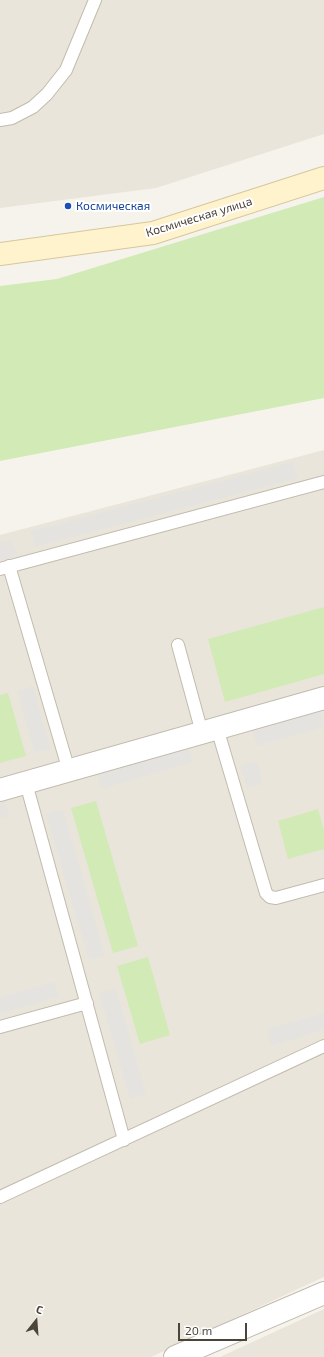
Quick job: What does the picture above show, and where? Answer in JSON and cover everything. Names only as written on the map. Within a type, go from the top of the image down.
[{"type":"street","name":"Космическая улица","points":[[0,254],[153,233],[324,178]]},
{"type":"street","points":[[0,790],[324,698]]},
{"type":"street","points":[[175,1357],[324,1293]]},
{"type":"lane","points":[[0,120],[12,118],[33,107],[47,94],[66,70],[95,0]]},
{"type":"lane","points":[[69,771],[5,568],[324,482]]},
{"type":"lane","points":[[178,645],[210,731],[266,893],[270,897],[276,898],[324,885]]},
{"type":"lane","points":[[26,783],[124,1140]]},
{"type":"lane","points":[[0,1027],[87,1003]]},
{"type":"lane","points":[[0,1198],[324,1046]]},
{"type":"shaded area","points":[[0,0],[324,0],[324,134],[156,188],[0,208]]},
{"type":"shaded area","points":[[324,450],[324,1277],[151,1357],[0,1357],[0,535]]},
{"type":"shaded area","points":[[293,462],[298,478],[35,547],[31,531]]},
{"type":"shaded area","points":[[12,540],[17,556],[0,561],[0,543]]},
{"type":"shaded area","points":[[33,686],[51,749],[35,753],[17,691]]},
{"type":"shaded area","points":[[319,707],[324,727],[257,746],[251,726]]},
{"type":"shaded area","points":[[187,743],[193,762],[102,789],[96,769]]},
{"type":"shaded area","points":[[257,761],[263,784],[247,788],[240,766]]},
{"type":"shaded area","points":[[3,796],[9,816],[0,818],[0,797]]},
{"type":"shaded area","points":[[63,809],[105,956],[89,960],[46,814]]},
{"type":"shaded area","points":[[54,982],[59,997],[0,1014],[0,997]]},
{"type":"shaded area","points":[[116,989],[146,1094],[130,1099],[99,993]]},
{"type":"shaded area","points":[[324,1013],[324,1030],[271,1046],[267,1029]]},
{"type":"shaded area","points":[[324,1309],[324,1357],[220,1357]]},
{"type":"green space","points":[[324,197],[324,398],[0,461],[0,286],[57,279]]},
{"type":"green space","points":[[324,607],[324,674],[225,702],[208,639]]},
{"type":"green space","points":[[8,693],[26,756],[0,763],[0,695]]},
{"type":"green space","points":[[96,801],[138,946],[113,953],[71,808]]},
{"type":"green space","points":[[318,809],[324,830],[324,849],[288,859],[278,821]]},
{"type":"green space","points":[[148,957],[170,1035],[140,1044],[117,966]]},
{"type":"place","name":"Космическая","points":[[68,206]]}]
